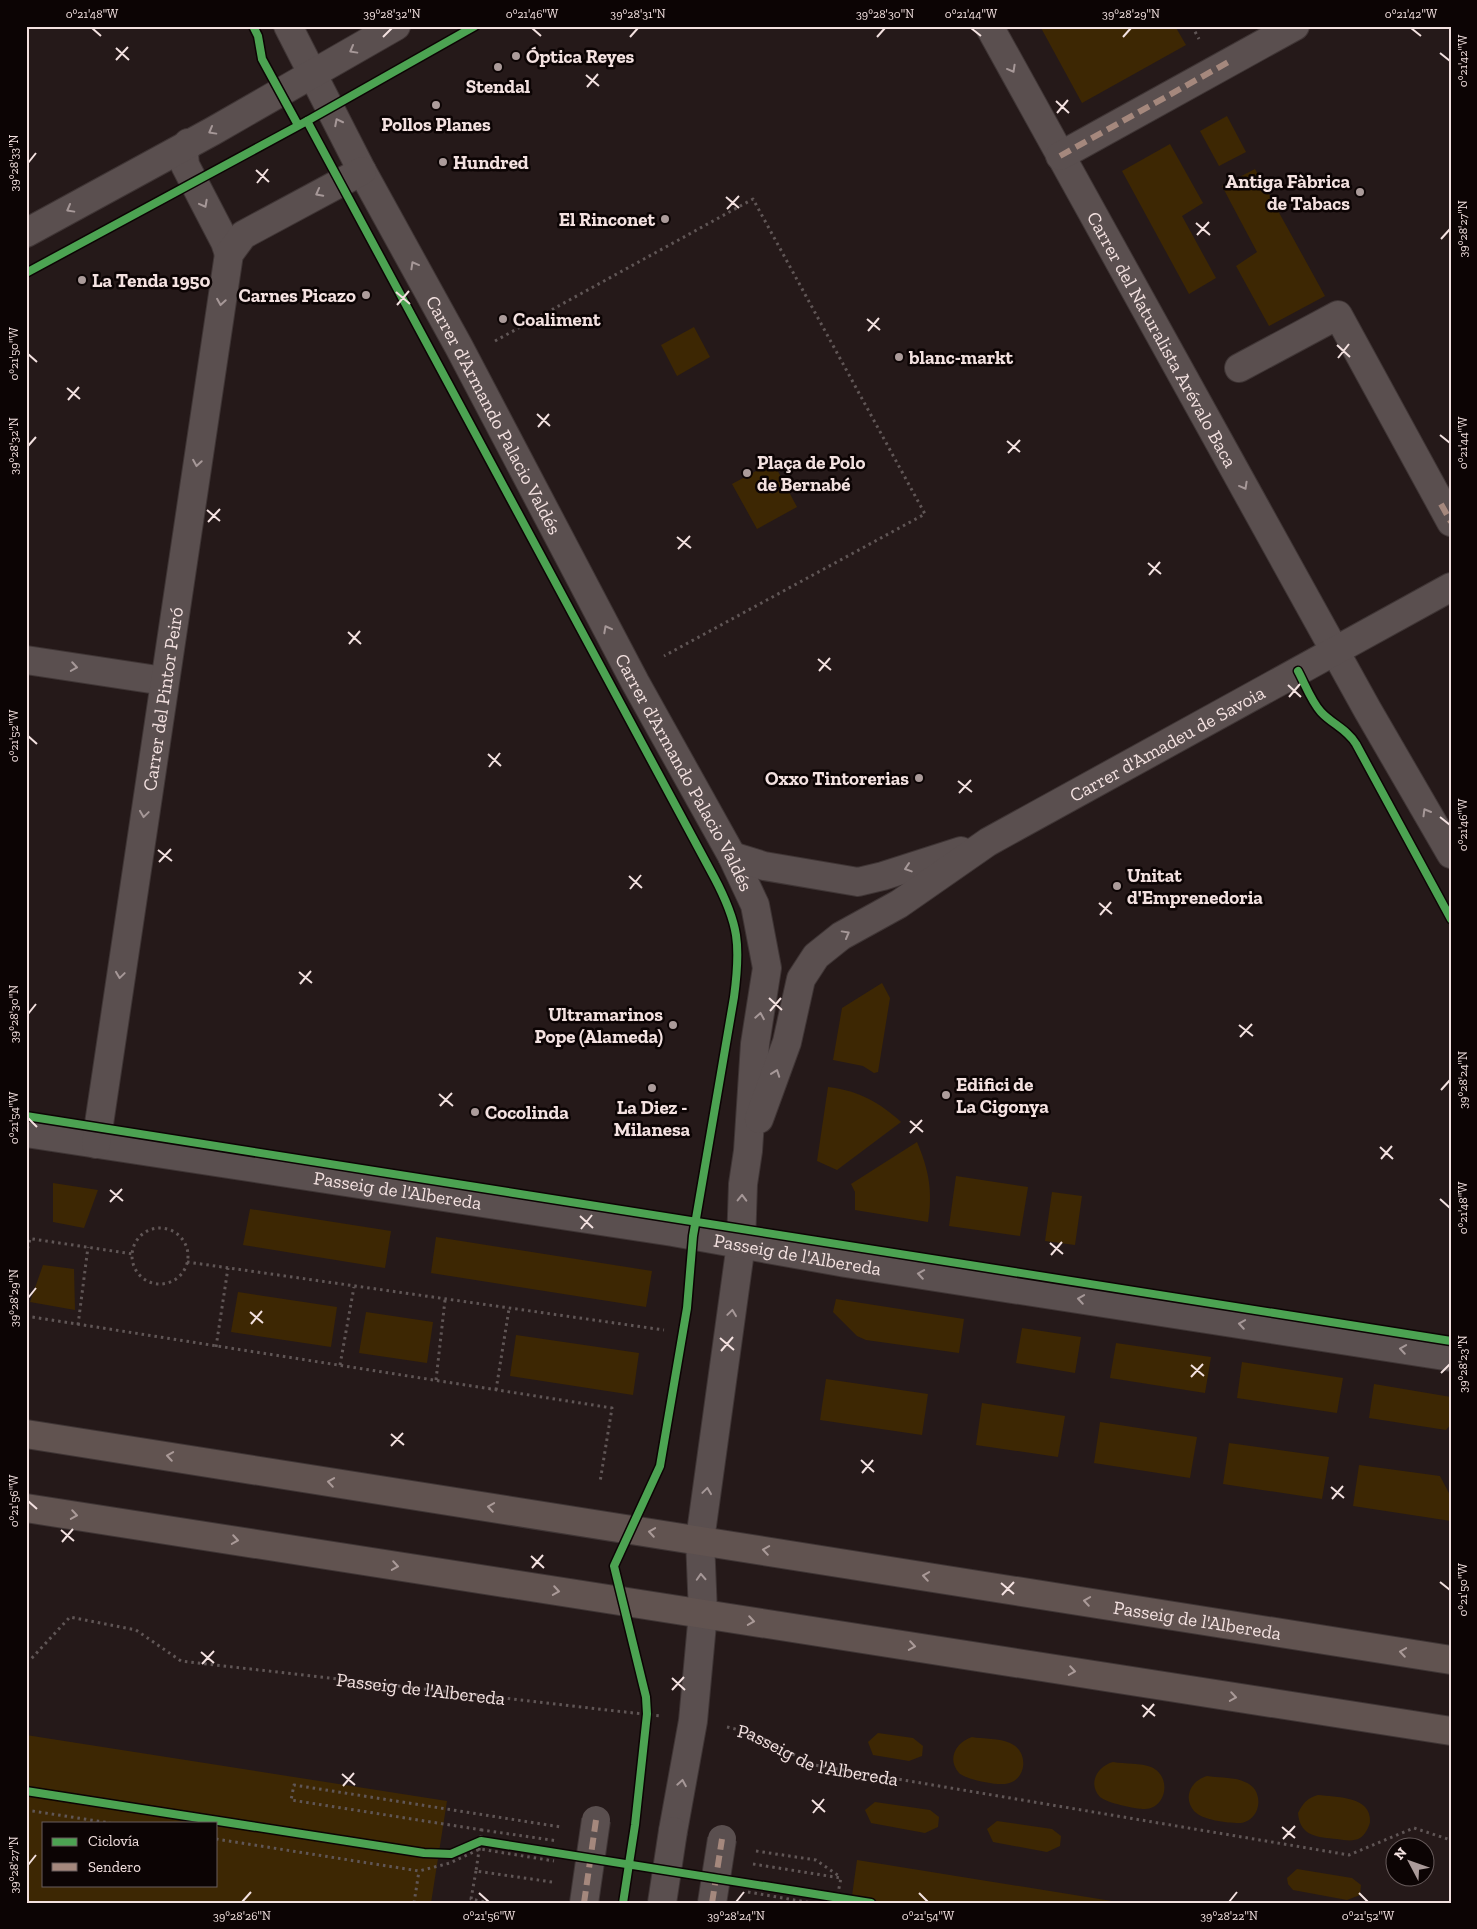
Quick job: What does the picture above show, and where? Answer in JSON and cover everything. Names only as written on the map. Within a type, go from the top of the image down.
[{"type":"main road","name":"Passeig de l'Albereda","points":[[26,1434],[1451,1660]]},
{"type":"main road","points":[[26,1508],[1451,1731]]},
{"type":"street","name":"Carrer d'Armando Palacio Valdés","points":[[288,26],[362,171],[459,347],[636,682],[732,856],[755,905],[767,968],[756,1044],[748,1151],[743,1184],[741,1244],[700,1540],[703,1613],[692,1720],[662,1903]]},
{"type":"street","points":[[26,233],[396,26]]},
{"type":"street","name":"Carrer del Naturalista Arévalo Baca","points":[[989,26],[1335,651],[1451,854]]},
{"type":"street","points":[[1060,156],[1295,26]]},
{"type":"street","points":[[188,144],[184,154],[185,165],[225,242],[229,254]]},
{"type":"street","points":[[229,254],[243,234],[362,171]]},
{"type":"street","name":"Carrer del Pintor Peiró","points":[[96,1144],[229,254]]},
{"type":"street","points":[[1239,368],[1338,316],[1446,513]]},
{"type":"street","name":"Carrer d'Amadeu de Savoia","points":[[748,1151],[787,1042],[801,979],[816,956],[841,936],[899,904],[988,842],[1451,587]]},
{"type":"street","points":[[26,660],[164,682]]},
{"type":"street","name":"Carrer d'Amadeu de Savoia","points":[[732,856],[764,866],[858,882],[883,876],[988,842]]},
{"type":"street","name":"Passeig de l'Albereda","points":[[26,1133],[1451,1357]]},
{"type":"street","points":[[584,1903],[595,1826]]},
{"type":"street","points":[[712,1903],[722,1839]]},
{"type":"path","points":[[490,343],[754,199],[925,514],[664,656]]},
{"type":"path","points":[[168,1229],[183,1240],[188,1257],[182,1274],[174,1280],[157,1284],[141,1276],[135,1269],[133,1254],[136,1242],[142,1235],[150,1230],[168,1229]]},
{"type":"path","points":[[26,1255],[28,1238],[133,1254]]},
{"type":"path","points":[[78,1325],[88,1247]]},
{"type":"path","points":[[187,1262],[664,1330]]},
{"type":"path","points":[[216,1347],[228,1268]]},
{"type":"path","points":[[340,1365],[354,1287]]},
{"type":"path","points":[[436,1380],[445,1300]]},
{"type":"path","points":[[496,1390],[509,1309]]},
{"type":"path","points":[[26,1316],[612,1408],[600,1482]]},
{"type":"path","points":[[646,1706],[646,1724]]},
{"type":"path","points":[[568,1843],[291,1800],[294,1785],[595,1826]]},
{"type":"path","points":[[26,1810],[104,1822]]},
{"type":"path","points":[[482,1830],[472,1899],[490,1903]]},
{"type":"path","points":[[218,1839],[419,1871],[449,1867],[480,1849],[558,1862]]},
{"type":"path","points":[[449,1867],[451,1854],[481,1840],[558,1853]]},
{"type":"path","points":[[754,1850],[816,1860],[841,1878]]},
{"type":"path","points":[[751,1863],[841,1878]]},
{"type":"path","points":[[414,1903],[419,1871]]},
{"type":"path","points":[[476,1871],[561,1883]]},
{"type":"path","points":[[836,1900],[841,1878]]},
{"type":"path","points":[[743,1892],[812,1903]]},
{"type":"path","points":[[827,1895],[836,1900],[845,1898]]},
{"type":"shaded area","points":[[1040,26],[1175,26],[1186,45],[1082,103]]},
{"type":"shaded area","points":[[1227,116],[1246,152],[1219,166],[1200,131]]},
{"type":"shaded area","points":[[1170,144],[1203,203],[1182,216],[1216,278],[1189,294],[1122,171]]},
{"type":"shaded area","points":[[1255,169],[1325,296],[1269,326],[1236,266],[1257,252],[1222,186]]},
{"type":"shaded area","points":[[694,327],[710,357],[677,376],[661,345]]},
{"type":"shaded area","points":[[773,462],[797,507],[757,529],[732,484]]},
{"type":"shaded area","points":[[882,983],[890,998],[878,1072],[874,1073],[863,1066],[833,1060],[842,1008]]},
{"type":"shaded area","points":[[828,1087],[849,1091],[868,1098],[901,1122],[837,1170],[817,1161]]},
{"type":"shaded area","points":[[917,1142],[929,1181],[928,1222],[855,1210],[855,1192],[851,1184]]},
{"type":"shaded area","points":[[956,1176],[1028,1187],[1020,1236],[949,1226]]},
{"type":"shaded area","points":[[53,1183],[98,1190],[84,1228],[53,1222]]},
{"type":"shaded area","points":[[1052,1192],[1082,1196],[1075,1245],[1045,1241]]},
{"type":"shaded area","points":[[250,1209],[391,1231],[385,1268],[243,1245]]},
{"type":"shaded area","points":[[436,1237],[652,1271],[646,1307],[431,1273]]},
{"type":"shaded area","points":[[43,1265],[74,1269],[75,1310],[30,1302]]},
{"type":"shaded area","points":[[238,1292],[337,1307],[331,1347],[231,1332]]},
{"type":"shaded area","points":[[836,1299],[964,1319],[959,1353],[866,1340],[857,1336],[833,1312]]},
{"type":"shaded area","points":[[366,1312],[433,1322],[427,1363],[359,1353]]},
{"type":"shaded area","points":[[1022,1328],[1081,1337],[1075,1373],[1016,1363]]},
{"type":"shaded area","points":[[516,1335],[639,1353],[633,1395],[510,1376]]},
{"type":"shaded area","points":[[1116,1343],[1211,1357],[1205,1393],[1110,1378]]},
{"type":"shaded area","points":[[1242,1362],[1343,1378],[1337,1413],[1237,1398]]},
{"type":"shaded area","points":[[826,1379],[928,1394],[922,1435],[820,1420]]},
{"type":"shaded area","points":[[1374,1384],[1451,1397],[1451,1424],[1446,1430],[1369,1418]]},
{"type":"shaded area","points":[[982,1403],[1065,1416],[1058,1457],[976,1445]]},
{"type":"shaded area","points":[[1100,1422],[1197,1437],[1190,1478],[1094,1463]]},
{"type":"shaded area","points":[[1229,1443],[1329,1457],[1322,1499],[1223,1484]]},
{"type":"shaded area","points":[[1359,1465],[1440,1476],[1451,1497],[1451,1521],[1353,1506]]},
{"type":"shaded area","points":[[878,1733],[913,1738],[923,1746],[922,1756],[909,1761],[873,1755],[868,1742]]},
{"type":"shaded area","points":[[26,1735],[447,1801],[431,1903],[26,1903]]},
{"type":"shaded area","points":[[972,1737],[1001,1740],[1017,1747],[1021,1753],[1023,1767],[1017,1779],[1011,1783],[993,1784],[959,1773],[953,1762],[953,1756],[962,1743]]},
{"type":"shaded area","points":[[1113,1762],[1138,1764],[1158,1771],[1162,1777],[1164,1791],[1158,1803],[1152,1807],[1140,1809],[1128,1807],[1100,1797],[1096,1792],[1094,1781],[1103,1767]]},
{"type":"shaded area","points":[[1207,1776],[1237,1779],[1252,1786],[1258,1798],[1258,1805],[1252,1817],[1239,1823],[1228,1822],[1209,1819],[1194,1811],[1190,1806],[1190,1790],[1197,1781]]},
{"type":"shaded area","points":[[1318,1795],[1351,1800],[1365,1807],[1369,1813],[1370,1822],[1364,1835],[1355,1840],[1349,1840],[1317,1836],[1306,1831],[1299,1821],[1298,1813],[1306,1801]]},
{"type":"shaded area","points":[[875,1802],[930,1810],[939,1817],[938,1827],[925,1833],[871,1823],[865,1810]]},
{"type":"shaded area","points":[[997,1821],[1052,1829],[1061,1836],[1060,1846],[1047,1852],[993,1842],[987,1829]]},
{"type":"shaded area","points":[[857,1860],[1124,1903],[851,1903]]},
{"type":"shaded area","points":[[1297,1869],[1352,1878],[1361,1885],[1360,1895],[1347,1900],[1293,1890],[1288,1884],[1287,1878]]},
{"type":"marked path","points":[[1060,156],[1232,60]]},
{"type":"marked path","points":[[1441,504],[1451,522]]},
{"type":"marked path","points":[[584,1903],[596,1820]]},
{"type":"marked path","points":[[712,1903],[722,1839]]},
{"type":"cycle path","points":[[253,26],[258,36],[262,59],[298,125]]},
{"type":"cycle path","points":[[26,273],[307,121],[475,26]]},
{"type":"cycle path","points":[[307,121],[714,877],[729,908],[736,935],[737,963],[734,997],[693,1236],[687,1308],[660,1466],[614,1566],[646,1697],[647,1714],[635,1825],[623,1903]]},
{"type":"cycle path","points":[[1298,671],[1317,708],[1348,734],[1356,744],[1451,919]]},
{"type":"cycle path","points":[[26,1116],[1451,1341]]},
{"type":"cycle path","points":[[26,1791],[424,1853],[451,1854],[481,1841],[871,1903]]},
{"type":"place","name":"Óptica Reyes","points":[[516,56]]},
{"type":"place","name":"Stendal","points":[[498,67]]},
{"type":"place","name":"Pollos Planes","points":[[436,105]]},
{"type":"place","name":"Hundred","points":[[443,162]]},
{"type":"place","name":"Antiga Fàbrica de Tabacs","points":[[1360,192]]},
{"type":"place","name":"El Rinconet","points":[[665,219]]},
{"type":"place","name":"La Tenda 1950","points":[[82,280]]},
{"type":"place","name":"Carnes Picazo","points":[[366,295]]},
{"type":"place","name":"Coaliment","points":[[503,319]]},
{"type":"place","name":"blanc-markt","points":[[899,357]]},
{"type":"place","name":"Plaça de Polo de Bernabé","points":[[747,473]]},
{"type":"place","name":"Oxxo Tintorerias","points":[[919,778]]},
{"type":"place","name":"Unitat d'Emprenedoria","points":[[1117,886]]},
{"type":"place","name":"Ultramarinos Pope (Alameda)","points":[[673,1025]]},
{"type":"place","name":"La Diez - Milanesa","points":[[652,1088]]},
{"type":"place","name":"Edifici de La Cigonya","points":[[946,1095]]},
{"type":"place","name":"Cocolinda","points":[[475,1112]]}]
